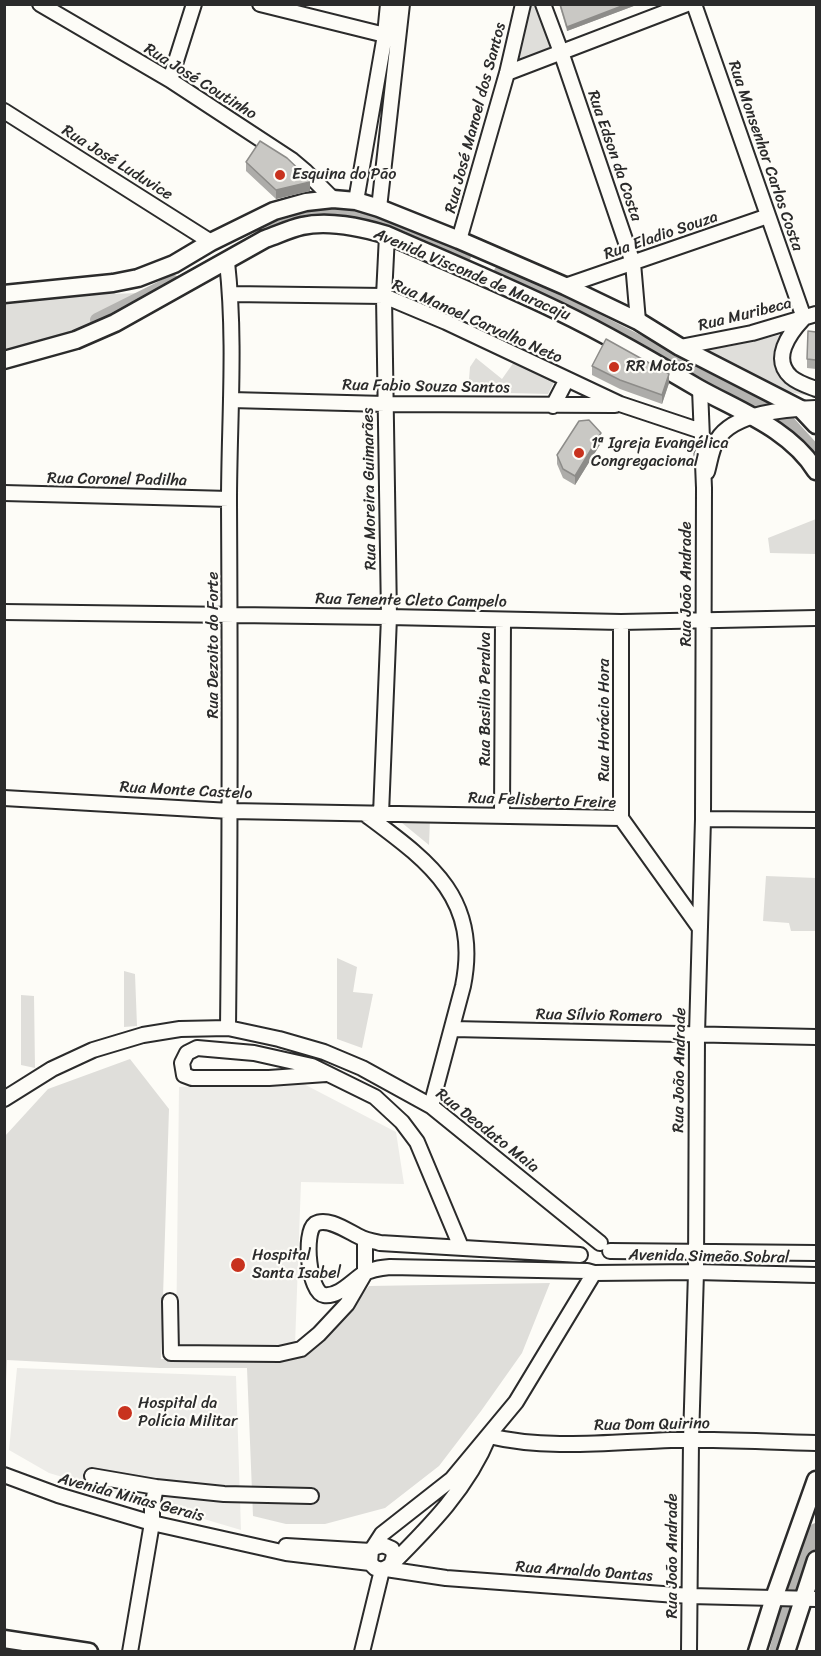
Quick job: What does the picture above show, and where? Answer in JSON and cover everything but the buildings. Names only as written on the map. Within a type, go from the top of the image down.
[{"type":"main road","name":"Avenida Visconde de Maracaju","points":[[4,294],[130,280],[174,264],[274,211],[306,202],[333,199],[356,201],[459,240],[638,321],[680,346],[804,408],[816,425]]},
{"type":"main road","name":"Avenida Visconde de Maracaju","points":[[4,360],[76,340],[105,327],[265,240],[302,226],[332,224],[361,227],[387,235],[556,310],[700,388],[758,415],[801,450],[816,471]]},
{"type":"main road","points":[[474,273],[486,252]]},
{"type":"main road","points":[[757,1652],[816,1480]]},
{"type":"main road","points":[[786,1652],[805,1600],[816,1560]]},
{"type":"main road","points":[[4,1640],[89,1652]]},
{"type":"street","name":"Rua José Coutinho","points":[[40,4],[170,80],[292,160],[333,199]]},
{"type":"street","points":[[170,80],[194,4]]},
{"type":"street","points":[[260,4],[385,35]]},
{"type":"street","points":[[356,201],[385,35],[388,4]]},
{"type":"street","points":[[379,208],[402,4]]},
{"type":"street","name":"Rua José Manoel dos Santos","points":[[459,240],[507,73],[523,4]]},
{"type":"street","name":"Rua Edson da Costa","points":[[543,4],[633,263],[638,321]]},
{"type":"street","points":[[507,73],[687,4]]},
{"type":"street","name":"Rua Monsenhor Carlos Costa","points":[[694,4],[768,216],[810,316]]},
{"type":"street","name":"Rua José Luduvice","points":[[4,111],[212,242]]},
{"type":"street","name":"Rua Eladio Souza","points":[[565,286],[768,216]]},
{"type":"street","name":"Rua Moreira Guimarães","points":[[381,814],[388,617],[384,296],[387,235]]},
{"type":"street","name":"Rua Dezoito do Forte","points":[[227,262],[230,294],[231,400],[228,1028]]},
{"type":"street","name":"Rua Manoel Carvalho Neto","points":[[230,294],[384,296],[446,322],[566,381],[620,404],[701,431]]},
{"type":"street","points":[[810,316],[788,336],[783,347],[783,360],[789,375],[816,389]]},
{"type":"street","name":"Rua Muribeca","points":[[680,346],[731,338],[810,316]]},
{"type":"street","name":"Rua Manoel Carvalho Neto","points":[[553,405],[566,381]]},
{"type":"street","name":"Rua João Andrade","points":[[689,1652],[691,1440],[696,1272],[697,1034],[703,819],[704,488],[700,388]]},
{"type":"street","name":"Rua Fabio Souza Santos","points":[[231,400],[385,404],[620,404]]},
{"type":"street","points":[[758,415],[804,408]]},
{"type":"street","name":"Rua João Andrade","points":[[704,488],[711,455],[718,439],[728,429],[758,415]]},
{"type":"street","name":"Rua Coronel Padilha","points":[[4,494],[229,499]]},
{"type":"street","name":"Rua Tenente Cleto Campelo","points":[[4,612],[621,622],[816,618]]},
{"type":"street","name":"Rua Basilio Peralva","points":[[502,814],[503,620]]},
{"type":"street","name":"Rua Horácio Hora","points":[[621,622],[621,818]]},
{"type":"street","name":"Rua Monte Castelo","points":[[4,798],[230,811],[365,814]]},
{"type":"street","points":[[365,814],[411,848],[441,877],[449,889],[467,936],[467,968],[453,1029],[431,1106]]},
{"type":"street","name":"Rua Felisberto Freire","points":[[365,814],[502,814],[621,818],[699,927]]},
{"type":"street","points":[[703,819],[816,820]]},
{"type":"street","name":"Rua Deodato Maia","points":[[4,1099],[52,1069],[93,1050],[122,1040],[180,1029],[228,1028],[324,1052],[362,1068],[431,1106],[605,1247]]},
{"type":"street","name":"Rua Sílvio Romero","points":[[453,1029],[816,1037]]},
{"type":"street","points":[[326,1074],[192,1078],[184,1075],[182,1063],[187,1053],[197,1048],[254,1053],[312,1066],[375,1096],[402,1122],[417,1142],[461,1247]]},
{"type":"street","points":[[365,1273],[343,1289],[327,1296],[320,1295],[314,1283],[309,1262],[312,1228],[322,1222],[365,1240],[397,1244],[580,1255]]},
{"type":"street","points":[[170,1301],[171,1353],[279,1354],[301,1349],[319,1334],[347,1304],[365,1273],[365,1240]]},
{"type":"street","points":[[362,1652],[379,1561],[388,1528],[452,1479],[516,1402],[594,1272],[606,1269],[611,1261],[605,1247],[587,1244],[580,1255],[582,1264],[594,1272]]},
{"type":"street","name":"Avenida Simeão Sobral","points":[[605,1247],[696,1252],[816,1253]]},
{"type":"street","name":"Avenida Simeão Sobral","points":[[365,1273],[390,1267],[816,1275]]},
{"type":"street","points":[[379,1561],[464,1485],[480,1459],[489,1436]]},
{"type":"street","name":"Rua Dom Quirino","points":[[489,1436],[514,1442],[542,1444],[691,1440],[816,1443]]},
{"type":"street","name":"Avenida Minas Gerais","points":[[4,1475],[58,1495],[152,1523],[286,1553],[379,1561]]},
{"type":"street","points":[[92,1476],[156,1487],[224,1494],[311,1496]]},
{"type":"street","points":[[130,1652],[156,1487]]},
{"type":"street","name":"Rua Arnaldo Dantas","points":[[379,1561],[446,1578],[690,1596],[805,1600]]},
{"type":"shaded area","points":[[530,5],[536,5],[555,45],[514,62]]},
{"type":"shaded area","points":[[142,293],[95,317],[97,323],[36,348],[5,354],[5,297]]},
{"type":"shaded area","points":[[784,334],[779,369],[809,392],[809,396],[785,391],[697,345],[727,347]]},
{"type":"shaded area","points":[[476,358],[502,379],[514,362],[551,378],[554,382],[548,394],[468,392],[470,367]]},
{"type":"shaded area","points":[[816,519],[816,554],[770,553],[768,538]]},
{"type":"shaded area","points":[[396,818],[430,819],[429,845]]},
{"type":"shaded area","points":[[766,876],[816,878],[816,931],[791,931],[789,923],[763,921]]},
{"type":"shaded area","points":[[337,958],[357,967],[353,992],[373,994],[362,1048],[337,1039]]},
{"type":"shaded area","points":[[124,971],[135,974],[137,1026],[124,1027]]},
{"type":"shaded area","points":[[21,995],[34,996],[35,1068],[21,1065]]},
{"type":"shaded area","points":[[130,1059],[169,1109],[161,1359],[283,1362],[320,1344],[369,1286],[550,1283],[522,1353],[481,1411],[439,1466],[385,1508],[325,1524],[286,1524],[253,1516],[247,1368],[160,1368],[7,1360],[5,1403],[5,1136],[48,1089]]},
{"type":"shaded area","name":"Hospital Santa Isabel","points":[[298,1081],[396,1132],[404,1184],[301,1182],[295,1345],[176,1348],[179,1087]]},
{"type":"shaded area","name":"Hospital da Polícia Militar","points":[[17,1368],[236,1376],[241,1530],[49,1473],[9,1450]]},
{"type":"waterway","points":[[269,231],[294,218],[321,211],[359,211],[464,256]]},
{"type":"waterway","points":[[501,272],[753,400],[787,421],[816,453]]},
{"type":"waterway","points":[[97,320],[173,282]]},
{"type":"waterway","points":[[776,1652],[788,1607],[816,1530]]},
{"type":"place","name":"Esquina do Pão","points":[[280,175]]},
{"type":"place","name":"RR Motos","points":[[614,367]]},
{"type":"place","name":"1ª Igreja Evangélica Congregacional","points":[[579,453]]},
{"type":"place","name":"Hospital Santa Isabel","points":[[238,1265]]},
{"type":"place","name":"Hospital da Polícia Militar","points":[[125,1413]]}]
